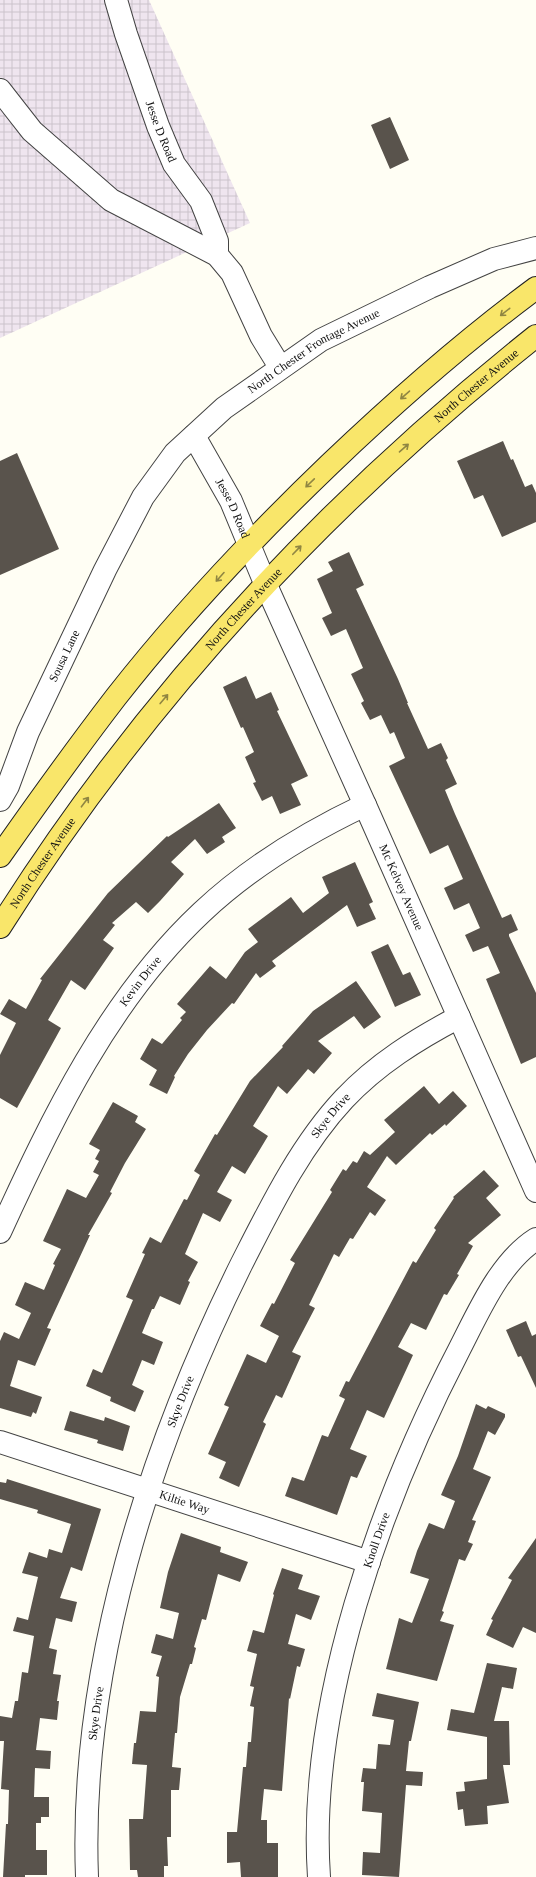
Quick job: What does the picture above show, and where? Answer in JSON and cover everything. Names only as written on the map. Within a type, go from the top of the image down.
[{"type":"main road","points":[[0,856],[42,795],[117,696],[169,633],[249,545],[283,509],[372,424],[466,343],[536,288]]},
{"type":"main road","name":"North Chester Avenue","points":[[0,928],[73,817],[147,720],[198,658],[265,583],[310,536],[375,474],[490,373],[536,336]]},
{"type":"street","name":"Jesse D Road","points":[[116,0],[130,48],[158,126],[174,164],[201,201],[217,241],[217,255]]},
{"type":"street","points":[[0,90],[32,131],[111,200],[217,255],[232,273],[261,336],[280,367]]},
{"type":"street","name":"North Chester Frontage Avenue","points":[[134,514],[155,478],[175,453],[224,408],[280,367],[321,340],[430,287],[494,259],[536,248]]},
{"type":"street","name":"Jesse D Road","points":[[194,436],[231,501],[265,583]]},
{"type":"street","name":"Sousa Lane","points":[[0,800],[8,786],[28,732],[134,514]]},
{"type":"street","name":"Mc Kelvey Avenue","points":[[265,583],[536,1191]]},
{"type":"street","name":"Kevin Drive","points":[[0,1232],[24,1179],[62,1106],[111,1022],[140,980],[166,949],[202,913],[246,875],[282,850],[326,824],[365,805]]},
{"type":"street","name":"Skye Drive","points":[[87,1877],[87,1821],[90,1768],[95,1715],[107,1645],[120,1588],[148,1490],[187,1384],[221,1306],[259,1230],[299,1158],[316,1133],[344,1099],[388,1059],[425,1035],[459,1017]]},
{"type":"street","name":"Knoll Drive","points":[[320,1877],[319,1817],[327,1736],[337,1682],[355,1609],[369,1562],[409,1455],[442,1382],[475,1318],[504,1269],[518,1253],[536,1239]]},
{"type":"street","name":"Kiltie Way","points":[[0,1442],[369,1562]]},
{"type":"shaded area","points":[[0,0],[149,0],[250,223],[0,338]]},
{"type":"building","points":[[390,117],[409,160],[390,169],[371,125]]},
{"type":"building","points":[[503,441],[511,460],[513,459],[525,487],[532,484],[536,493],[536,522],[502,537],[483,495],[474,499],[457,461]]},
{"type":"building","points":[[17,453],[59,549],[0,575],[0,461]]},
{"type":"building","points":[[349,552],[364,585],[356,589],[398,679],[428,749],[441,743],[448,758],[446,760],[457,784],[445,790],[455,814],[502,918],[511,914],[518,930],[509,934],[509,936],[536,993],[536,1057],[521,1064],[486,979],[500,973],[488,946],[473,952],[465,935],[480,928],[469,903],[454,910],[444,888],[463,879],[448,845],[430,854],[389,766],[405,758],[394,732],[390,734],[381,715],[370,720],[361,703],[364,701],[351,674],[363,668],[346,629],[331,636],[322,618],[332,613],[317,579],[333,571],[328,562]]},
{"type":"building","points":[[246,676],[256,699],[271,692],[279,710],[277,711],[308,776],[291,784],[301,805],[280,814],[272,796],[262,801],[253,783],[256,782],[245,757],[254,752],[243,727],[241,728],[223,687]]},
{"type":"building","points":[[219,803],[236,828],[222,837],[225,842],[207,854],[195,839],[171,862],[184,874],[160,901],[148,913],[136,902],[112,923],[115,925],[103,940],[114,948],[85,990],[71,980],[48,1020],[61,1028],[17,1108],[0,1098],[0,1055],[16,1023],[0,1014],[9,999],[26,1009],[42,980],[40,979],[108,893],[167,836],[168,837]]},
{"type":"building","points":[[355,862],[373,902],[369,904],[376,919],[357,927],[347,905],[272,961],[276,966],[260,978],[256,973],[234,1004],[232,1003],[207,1030],[188,1054],[174,1076],[175,1077],[167,1094],[149,1085],[157,1070],[140,1059],[152,1038],[162,1044],[182,1020],[180,1018],[186,1012],[177,1004],[210,966],[226,979],[245,952],[258,942],[248,929],[291,897],[303,913],[329,893],[322,877]]},
{"type":"building","points":[[388,944],[403,975],[410,972],[421,995],[395,1007],[371,952]]},
{"type":"building","points":[[356,981],[381,1017],[364,1029],[354,1016],[318,1041],[332,1053],[314,1074],[308,1069],[287,1094],[278,1086],[253,1126],[268,1136],[245,1174],[232,1166],[217,1192],[232,1200],[220,1222],[203,1213],[185,1254],[198,1262],[188,1281],[190,1282],[180,1305],[160,1296],[154,1309],[152,1309],[142,1333],[163,1342],[154,1365],[142,1360],[132,1385],[144,1391],[135,1412],[110,1401],[111,1397],[86,1386],[93,1369],[102,1373],[133,1300],[126,1297],[145,1254],[142,1253],[150,1237],[161,1243],[184,1199],[187,1200],[200,1175],[194,1171],[215,1134],[217,1135],[250,1081],[283,1047],[282,1046],[313,1011]]},
{"type":"building","points":[[424,1086],[439,1104],[453,1091],[467,1106],[446,1126],[445,1124],[432,1135],[430,1133],[396,1165],[387,1156],[367,1187],[386,1200],[375,1216],[370,1212],[353,1239],[350,1238],[339,1257],[334,1254],[309,1305],[315,1308],[292,1352],[301,1356],[282,1398],[276,1395],[263,1422],[266,1424],[239,1487],[219,1478],[226,1462],[208,1454],[229,1407],[224,1405],[247,1354],[266,1363],[279,1336],[260,1326],[272,1303],[274,1304],[295,1263],[290,1260],[332,1192],[330,1190],[343,1169],[346,1171],[353,1161],[357,1163],[364,1151],[370,1155],[395,1132],[384,1120]]},
{"type":"building","points":[[113,1102],[138,1116],[135,1122],[146,1129],[125,1163],[110,1192],[112,1193],[88,1235],[90,1235],[47,1328],[51,1329],[35,1366],[18,1360],[10,1386],[42,1397],[36,1414],[33,1412],[31,1417],[0,1408],[0,1341],[4,1332],[19,1339],[31,1313],[15,1305],[25,1282],[44,1290],[55,1265],[53,1264],[61,1249],[43,1241],[67,1189],[86,1198],[99,1175],[93,1172],[99,1161],[95,1159],[100,1150],[89,1144]]},
{"type":"building","points":[[484,1170],[499,1186],[486,1198],[501,1215],[468,1243],[473,1246],[457,1274],[459,1275],[447,1295],[444,1294],[426,1330],[411,1323],[398,1347],[413,1355],[384,1418],[367,1410],[350,1449],[367,1456],[357,1478],[351,1476],[337,1515],[285,1496],[292,1477],[304,1481],[322,1435],[328,1437],[345,1399],[339,1396],[346,1381],[349,1382],[413,1261],[416,1263],[436,1230],[434,1228],[454,1198],[453,1197]]},
{"type":"building","points":[[526,1321],[532,1336],[536,1334],[536,1388],[521,1356],[518,1357],[506,1330]]},
{"type":"building","points":[[476,1404],[486,1409],[488,1406],[505,1414],[505,1417],[495,1435],[488,1431],[473,1469],[491,1477],[472,1520],[476,1521],[468,1542],[473,1544],[465,1561],[459,1559],[442,1611],[444,1612],[440,1621],[454,1625],[437,1681],[386,1669],[399,1618],[412,1623],[429,1579],[410,1573],[417,1551],[429,1523],[444,1529],[455,1501],[441,1495],[458,1456]]},
{"type":"building","points":[[70,1411],[104,1421],[105,1417],[130,1426],[123,1451],[97,1443],[98,1440],[64,1430]]},
{"type":"building","points":[[7,1479],[101,1509],[82,1571],[71,1567],[60,1598],[77,1602],[72,1622],[56,1618],[49,1648],[57,1650],[53,1674],[61,1675],[57,1701],[59,1701],[57,1720],[40,1718],[36,1750],[51,1751],[50,1769],[35,1768],[34,1797],[49,1797],[49,1817],[41,1817],[41,1823],[36,1823],[36,1850],[47,1850],[47,1875],[25,1875],[25,1877],[3,1877],[6,1824],[8,1824],[9,1790],[1,1789],[4,1741],[0,1741],[0,1716],[12,1718],[15,1701],[18,1701],[22,1672],[28,1673],[34,1636],[13,1631],[17,1617],[28,1620],[38,1577],[22,1573],[29,1552],[47,1558],[49,1549],[62,1553],[71,1524],[37,1513],[38,1510],[0,1499],[0,1482],[6,1483]]},
{"type":"building","points":[[181,1533],[221,1547],[220,1552],[248,1562],[240,1582],[218,1574],[206,1620],[202,1619],[194,1647],[196,1648],[192,1664],[190,1664],[180,1697],[172,1767],[181,1768],[179,1790],[171,1790],[171,1837],[167,1837],[168,1866],[164,1866],[164,1877],[138,1877],[137,1870],[130,1870],[129,1819],[143,1819],[147,1765],[132,1764],[134,1743],[136,1743],[140,1711],[156,1712],[159,1677],[156,1676],[162,1656],[151,1653],[156,1634],[173,1639],[179,1613],[160,1608],[168,1572]]},
{"type":"building","points":[[536,1538],[536,1633],[523,1627],[513,1648],[486,1635],[493,1620],[491,1619],[512,1580],[508,1578]]},
{"type":"building","points":[[282,1568],[303,1575],[298,1589],[320,1596],[311,1620],[296,1614],[288,1644],[305,1649],[300,1667],[297,1666],[290,1699],[289,1698],[282,1791],[264,1789],[261,1820],[267,1820],[267,1843],[278,1843],[278,1877],[241,1877],[240,1862],[227,1863],[227,1832],[237,1832],[243,1767],[246,1767],[248,1742],[251,1742],[254,1707],[250,1706],[254,1687],[250,1686],[257,1654],[247,1651],[253,1630],[264,1633],[273,1594]]},
{"type":"building","points":[[487,1663],[517,1668],[513,1689],[502,1687],[494,1721],[509,1721],[510,1765],[503,1765],[509,1803],[487,1806],[488,1824],[465,1826],[463,1809],[458,1810],[456,1792],[465,1791],[464,1782],[487,1779],[487,1737],[447,1730],[451,1709],[474,1713]]},
{"type":"building","points":[[377,1693],[419,1702],[411,1741],[409,1741],[406,1771],[423,1772],[422,1786],[406,1785],[399,1877],[362,1875],[363,1852],[380,1853],[382,1813],[362,1811],[364,1782],[361,1782],[363,1768],[376,1769],[378,1744],[390,1745],[394,1720],[372,1716]]}]
